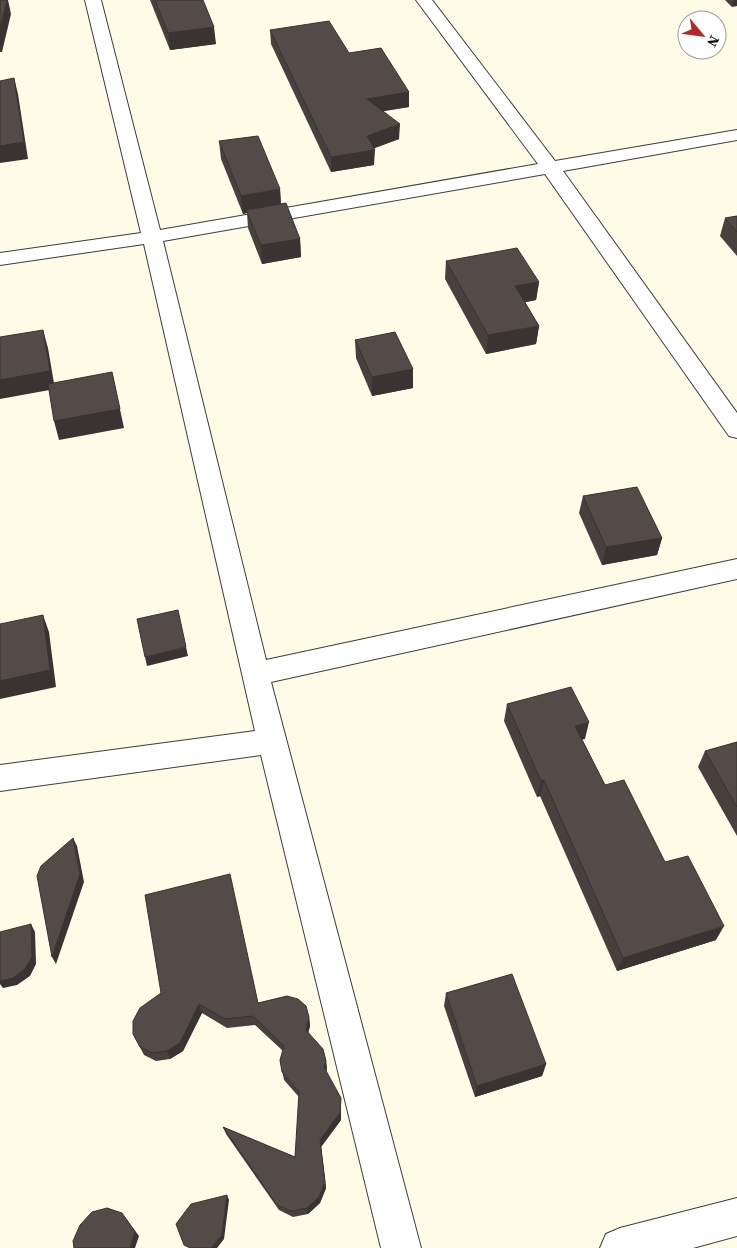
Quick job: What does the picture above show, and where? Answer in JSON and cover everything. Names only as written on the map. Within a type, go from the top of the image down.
[{"type":"street","points":[[93,0],[152,237],[254,674],[401,1248]]},
{"type":"street","points":[[424,0],[550,167],[737,430]]},
{"type":"street","points":[[0,259],[152,237],[737,135]]},
{"type":"street","points":[[254,674],[737,569]]},
{"type":"street","points":[[0,778],[271,741]]},
{"type":"street","points":[[620,1248],[737,1217]]},
{"type":"building","points":[[0,0],[7,0],[0,27]]},
{"type":"building","points":[[155,0],[203,0],[214,27],[168,33]]},
{"type":"building","points":[[329,21],[349,53],[381,48],[409,92],[367,99],[400,124],[367,136],[375,150],[331,157],[270,30]]},
{"type":"building","points":[[14,78],[24,142],[0,146],[0,81]]},
{"type":"building","points":[[258,136],[280,189],[241,196],[219,141]]},
{"type":"building","points":[[286,203],[300,239],[261,245],[246,210]]},
{"type":"building","points":[[737,216],[737,232],[725,218]]},
{"type":"building","points":[[517,248],[539,282],[515,286],[539,326],[488,335],[446,261]]},
{"type":"building","points":[[43,330],[50,371],[0,380],[0,337]]},
{"type":"building","points":[[395,332],[413,369],[372,377],[355,340]]},
{"type":"building","points":[[112,372],[120,409],[54,421],[48,384]]},
{"type":"building","points":[[637,487],[662,538],[606,547],[583,496]]},
{"type":"building","points":[[178,610],[186,647],[145,657],[137,619]]},
{"type":"building","points":[[43,615],[50,670],[0,681],[0,624]]},
{"type":"building","points":[[571,687],[589,722],[575,726],[605,785],[624,780],[665,862],[688,856],[724,926],[623,958],[544,780],[541,781],[507,704]]},
{"type":"building","points":[[737,742],[737,807],[705,751]]},
{"type":"building","points":[[73,838],[80,874],[52,957],[37,876],[41,866]]},
{"type":"building","points":[[230,874],[258,1003],[287,996],[298,999],[306,1006],[309,1017],[306,1030],[323,1049],[326,1061],[324,1067],[341,1098],[340,1113],[320,1140],[325,1182],[319,1197],[307,1208],[291,1211],[277,1205],[223,1127],[295,1157],[299,1092],[282,1072],[280,1060],[284,1046],[253,1016],[225,1019],[199,1004],[180,1043],[167,1051],[153,1053],[140,1047],[133,1034],[133,1021],[140,1008],[161,993],[145,895]]},
{"type":"building","points":[[31,924],[32,957],[25,969],[13,978],[0,981],[0,932]]},
{"type":"building","points":[[512,974],[546,1064],[477,1086],[446,993]]},
{"type":"building","points":[[227,1195],[222,1235],[211,1248],[190,1248],[184,1245],[176,1224],[191,1204]]},
{"type":"building","points":[[107,1208],[122,1213],[135,1232],[130,1248],[74,1248],[73,1241],[80,1225],[92,1212]]}]
